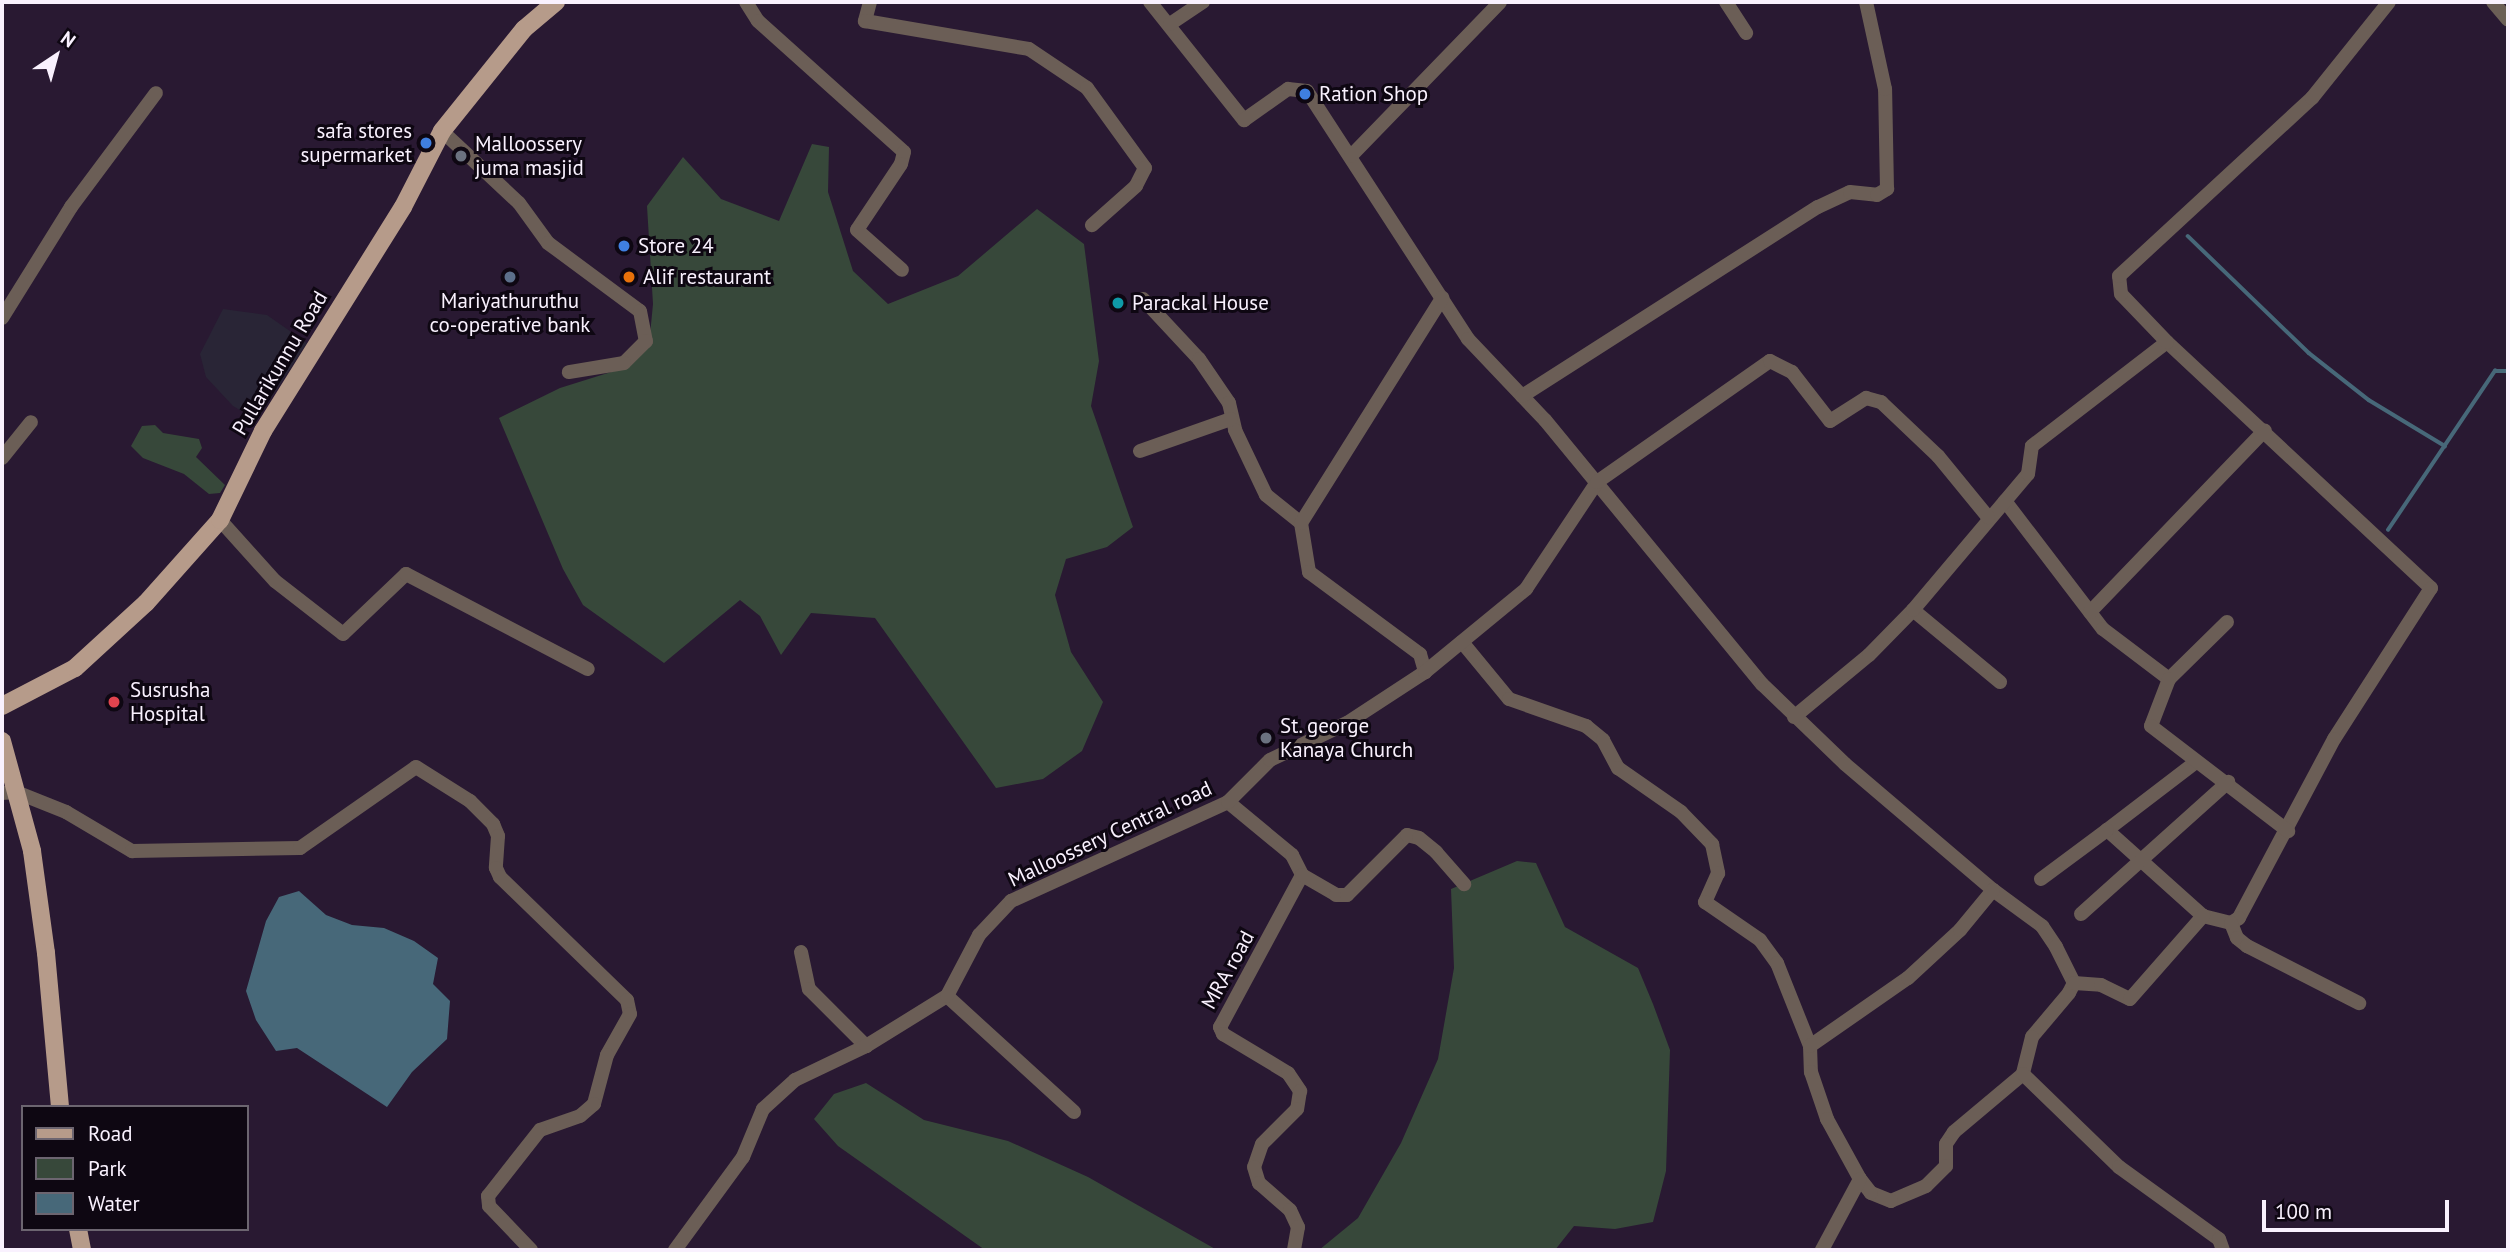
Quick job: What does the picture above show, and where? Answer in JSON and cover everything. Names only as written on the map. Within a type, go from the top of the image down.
[{"type":"main road","name":"Pullarikunnu Road","points":[[2,706],[75,668],[146,603],[220,520],[263,431],[403,207],[442,131],[524,29],[556,2]]},
{"type":"main road","points":[[2,741],[9,793],[28,831],[47,953],[60,1105]]},
{"type":"main road","points":[[78,1231],[82,1250]]},
{"type":"street","points":[[746,2],[750,13],[788,50],[904,152],[901,164],[857,230],[902,270]]},
{"type":"street","points":[[870,2],[865,21],[1029,49],[1087,88],[1145,168],[1136,186],[1092,225]]},
{"type":"street","points":[[1150,2],[1244,120],[1288,89],[1307,92],[1468,339],[1597,482],[1794,717],[1993,890],[2042,926],[2074,983]]},
{"type":"street","points":[[1170,24],[1203,2]]},
{"type":"street","points":[[1351,156],[1500,2]]},
{"type":"street","points":[[1726,2],[1746,33]]},
{"type":"street","points":[[1522,396],[1818,207],[1850,192],[1877,195],[1887,189],[1885,89],[1866,2]]},
{"type":"street","points":[[2107,830],[2139,862],[2203,916],[2231,923],[2239,918],[2288,831],[2334,739],[2431,588],[2265,430],[2167,342],[2121,294],[2119,276],[2312,98],[2389,2]]},
{"type":"street","points":[[2493,2],[2508,20]]},
{"type":"street","points":[[2,318],[71,207],[156,93]]},
{"type":"street","points":[[442,131],[519,203],[548,243],[640,311],[646,341],[624,363],[569,372]]},
{"type":"street","points":[[1426,672],[1420,654],[1308,572],[1301,523],[1442,298]]},
{"type":"street","points":[[1143,299],[1199,359],[1229,403],[1231,419],[1266,495],[1301,523]]},
{"type":"street","points":[[1794,717],[1870,656],[1913,610],[1988,517],[2028,474],[2032,446],[2167,342]]},
{"type":"street","points":[[1597,482],[1770,361],[1792,372],[1830,421],[1866,398],[1881,402],[1938,456],[1988,517]]},
{"type":"street","points":[[1140,451],[1231,419]]},
{"type":"street","points":[[2,458],[31,422]]},
{"type":"street","points":[[2090,612],[2265,430]]},
{"type":"street","name":"Malloossery Central road","points":[[947,996],[979,936],[1011,901],[1228,802],[1270,760],[1347,723],[1426,672],[1526,589],[1597,482]]},
{"type":"street","points":[[2005,500],[2103,629],[2169,679]]},
{"type":"street","points":[[220,520],[275,581],[343,634],[406,574],[588,669]]},
{"type":"street","points":[[1913,610],[2000,682]]},
{"type":"street","points":[[2227,622],[2169,679],[2151,726],[2196,762],[2228,782],[2288,831]]},
{"type":"street","points":[[1462,642],[1509,699],[1586,726],[1603,740],[1618,768],[1681,812],[1712,844],[1718,873],[1705,902],[1759,940],[1777,963],[1810,1046],[1811,1072],[1827,1119],[1860,1179],[1871,1193],[1891,1201],[1926,1186],[1946,1166],[1946,1144],[1954,1132],[2022,1074],[2032,1037],[2074,983]]},
{"type":"street","points":[[2041,879],[2196,762]]},
{"type":"street","points":[[9,793],[66,812],[132,852],[300,848],[416,767],[470,801],[493,824],[498,836],[496,868],[500,877],[627,1000],[630,1014],[607,1055],[594,1104],[580,1116],[540,1130],[488,1196],[489,1206],[531,1250]]},
{"type":"street","points":[[2081,914],[2228,782]]},
{"type":"street","points":[[1228,802],[1292,855],[1303,875],[1336,895],[1347,895],[1407,835],[1419,838],[1436,852],[1464,884]]},
{"type":"street","name":"MRA road","points":[[1294,1250],[1298,1227],[1290,1210],[1259,1183],[1254,1167],[1262,1144],[1297,1109],[1300,1091],[1289,1073],[1223,1034],[1220,1027],[1303,875]]},
{"type":"street","points":[[1810,1046],[1908,978],[1960,930],[1993,890]]},
{"type":"street","points":[[2074,983],[2101,985],[2130,999],[2203,916]]},
{"type":"street","points":[[2231,923],[2237,938],[2247,946],[2359,1003]]},
{"type":"street","points":[[801,952],[809,989],[866,1045]]},
{"type":"street","points":[[675,1250],[743,1157],[762,1109],[795,1080],[866,1045],[947,996],[1074,1112]]},
{"type":"street","points":[[2022,1074],[2119,1167],[2219,1239],[2222,1250]]},
{"type":"street","points":[[1822,1250],[1860,1179]]},
{"type":"shaded area","points":[[223,309],[267,315],[307,343],[257,420],[233,406],[206,377],[200,354]]},
{"type":"green space","points":[[812,144],[829,147],[828,192],[853,271],[888,304],[958,276],[1037,209],[1084,244],[1099,361],[1091,406],[1133,527],[1107,547],[1066,559],[1055,595],[1071,652],[1103,702],[1082,751],[1043,779],[996,788],[875,618],[811,613],[781,655],[760,616],[740,600],[664,663],[583,605],[563,569],[499,418],[560,388],[627,367],[649,345],[653,304],[647,206],[683,157],[721,199],[779,221]]},
{"type":"green space","points":[[155,425],[163,433],[199,439],[202,448],[196,457],[225,485],[220,493],[209,494],[184,474],[143,458],[131,446],[142,426]]},
{"type":"green space","points":[[1517,861],[1536,863],[1565,927],[1638,968],[1653,1004],[1670,1050],[1666,1171],[1653,1222],[1615,1229],[1574,1226],[1555,1250],[1319,1250],[1358,1218],[1401,1143],[1438,1059],[1454,968],[1451,889]]},
{"type":"green space","points":[[866,1083],[924,1120],[1008,1141],[1088,1177],[1217,1250],[985,1250],[838,1146],[814,1119],[834,1094]]},
{"type":"water","points":[[299,891],[326,915],[352,925],[384,928],[414,941],[438,958],[433,984],[450,1001],[447,1039],[412,1072],[387,1107],[297,1048],[276,1051],[256,1020],[246,991],[266,921],[279,897]]},
{"type":"waterway","points":[[2188,236],[2309,353],[2369,400],[2445,446]]},
{"type":"waterway","points":[[2388,530],[2495,371],[2508,371]]},
{"type":"place","name":"Ration Shop","points":[[1305,94]]},
{"type":"place","name":"safa stores supermarket","points":[[426,143]]},
{"type":"place","name":"Malloossery juma masjid","points":[[461,156]]},
{"type":"place","name":"Store 24","points":[[624,246]]},
{"type":"place","name":"Mariyathuruthu co-operative bank","points":[[510,277]]},
{"type":"place","name":"Alif restaurant","points":[[629,277]]},
{"type":"place","name":"Parackal House","points":[[1118,303]]},
{"type":"place","name":"Susrusha Hospital","points":[[114,702]]},
{"type":"place","name":"St. george Kanaya Church","points":[[1266,738]]}]
